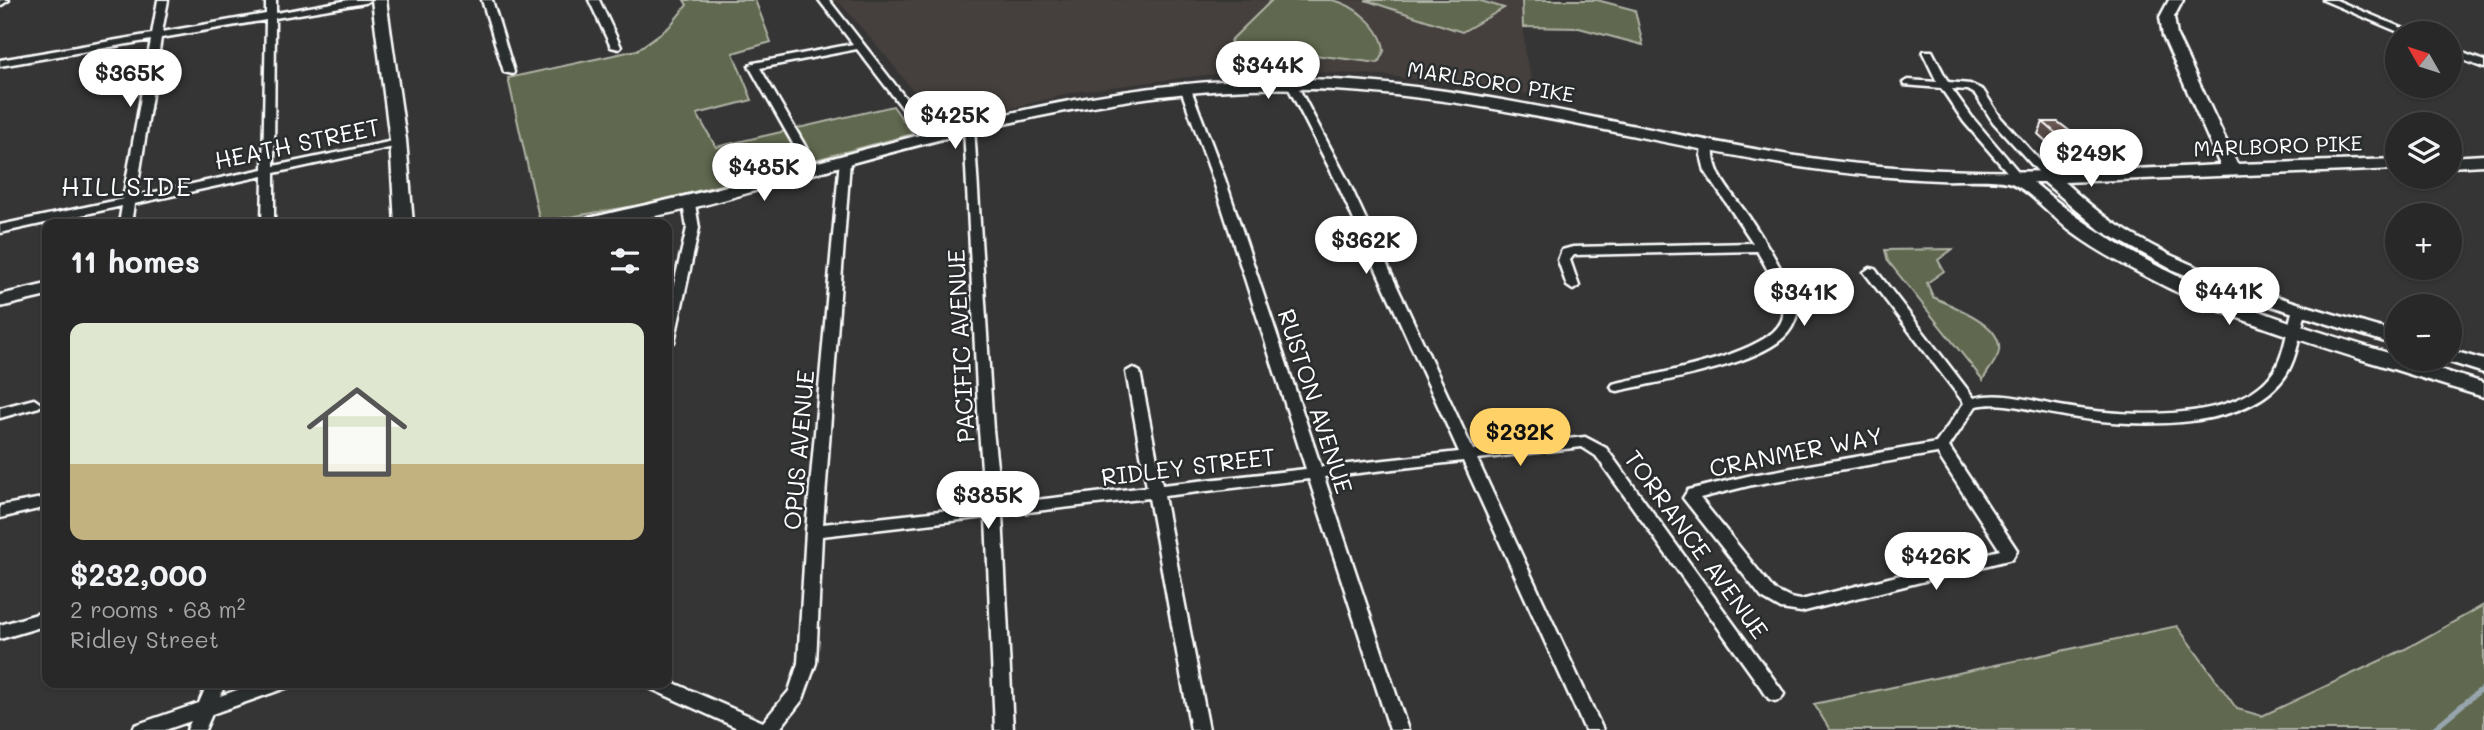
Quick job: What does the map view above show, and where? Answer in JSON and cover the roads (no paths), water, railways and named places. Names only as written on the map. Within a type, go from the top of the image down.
[{"type":"main road","points":[[379,0],[398,143],[404,219]]},
{"type":"main road","points":[[2176,0],[2167,17],[2170,36],[2231,170]]},
{"type":"main road","name":"MARLBORO PIKE","points":[[612,219],[689,204],[969,127],[1079,101],[1185,87],[1291,83],[1374,87],[1475,99],[1708,145],[1850,169],[1935,176],[2019,179],[2385,164]]},
{"type":"main road","points":[[2198,171],[2211,155],[2218,140]]},
{"type":"main road","points":[[2462,161],[2484,160]]},
{"type":"main road","points":[[2049,177],[2097,219],[2134,243],[2225,282],[2385,336]]},
{"type":"main road","points":[[2019,179],[2083,232],[2153,273],[2201,295],[2484,390]]},
{"type":"main road","points":[[0,301],[42,291]]},
{"type":"main road","points":[[2462,360],[2484,367]]},
{"type":"street","points":[[126,219],[163,0]]},
{"type":"street","points":[[268,219],[271,0]]},
{"type":"street","points":[[0,63],[365,0]]},
{"type":"street","points":[[487,0],[509,72]]},
{"type":"street","points":[[594,0],[616,47]]},
{"type":"street","points":[[824,0],[931,138]]},
{"type":"street","points":[[2328,0],[2385,23]]},
{"type":"street","points":[[813,170],[754,66],[860,45]]},
{"type":"street","points":[[1928,53],[1943,86],[1959,110],[2019,179]]},
{"type":"street","points":[[2462,56],[2484,65]]},
{"type":"street","points":[[1291,83],[1343,183],[1594,730]]},
{"type":"street","points":[[1908,83],[1970,87],[1979,92],[1997,120],[2049,177]]},
{"type":"street","name":"RUSTON AVENUE","points":[[1185,87],[1219,178],[1399,730]]},
{"type":"street","name":"PACIFIC AVENUE","points":[[969,127],[986,430],[994,512],[1004,730]]},
{"type":"street","name":"HEATH STREET","points":[[45,219],[398,143]]},
{"type":"street","points":[[1618,387],[1749,354],[1777,337],[1788,322],[1789,309],[1761,247],[1735,204],[1709,171],[1705,158],[1708,145]]},
{"type":"street","name":"OPUS AVENUE","points":[[768,730],[790,706],[805,675],[844,161]]},
{"type":"street","points":[[672,320],[693,228],[689,204]]},
{"type":"street","name":"HEATH STREET","points":[[0,229],[42,220]]},
{"type":"street","points":[[1573,286],[1564,260],[1566,253],[1573,251],[1761,247]]},
{"type":"street","points":[[1870,272],[1971,403]]},
{"type":"street","points":[[1941,447],[1971,403],[1982,400],[2127,418],[2186,416],[2218,411],[2246,400],[2272,383],[2282,369],[2300,309]]},
{"type":"street","points":[[1133,372],[1200,730]]},
{"type":"street","points":[[0,413],[34,404]]},
{"type":"street","name":"TORRANCE AVENUE","points":[[1567,443],[1582,442],[1597,448],[1775,694]]},
{"type":"street","name":"RIDLEY STREET","points":[[814,531],[1567,443]]},
{"type":"street","name":"CRANMER WAY","points":[[1941,447],[2009,550],[2003,556],[1797,606],[1768,594],[1691,500],[1692,495],[1752,480],[1941,447]]},
{"type":"street","points":[[0,512],[42,503]]},
{"type":"street","points":[[0,632],[42,619]]},
{"type":"street","points":[[196,730],[214,688]]},
{"type":"street","points":[[142,730],[266,688]]},
{"type":"street","points":[[666,688],[761,730]]},
{"type":"waterway","points":[[2432,730],[2484,687]]},
{"type":"district","name":"HILLSIDE","points":[[127,186]]}]
